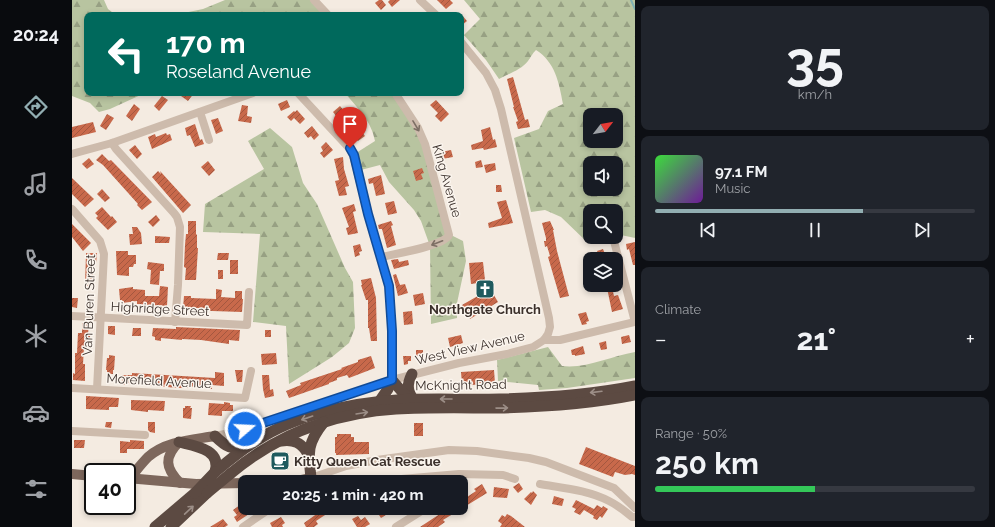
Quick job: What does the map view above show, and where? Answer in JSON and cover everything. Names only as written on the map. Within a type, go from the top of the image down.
[{"type":"highway","points":[[412,374],[407,388],[414,400]]},
{"type":"highway","points":[[379,402],[392,380],[404,394],[414,400]]},
{"type":"highway","name":"McKnight Road","points":[[181,505],[215,472],[256,440],[321,413],[350,406],[379,402],[532,398],[577,395],[635,386]]},
{"type":"highway","name":"McKnight Road","points":[[171,527],[207,493],[251,457],[274,443],[299,431],[324,422],[352,415],[397,409],[532,407],[578,404],[635,395]]},
{"type":"highway","points":[[308,454],[314,437],[324,422]]},
{"type":"highway","points":[[215,436],[225,446],[233,448],[243,447],[256,440]]},
{"type":"highway","points":[[274,443],[288,440],[297,442],[304,447],[308,454],[312,475]]},
{"type":"highway","points":[[179,442],[202,448],[209,452],[216,464],[215,472]]},
{"type":"highway","points":[[154,527],[181,505]]},
{"type":"main road","name":"West View Avenue","points":[[136,470],[154,452],[166,446],[179,442],[215,436]]},
{"type":"main road","points":[[179,442],[171,451],[168,464],[171,473],[180,483]]},
{"type":"main road","points":[[72,474],[84,475]]},
{"type":"main road","points":[[136,479],[211,485],[238,483]]},
{"type":"main road","name":"McKnight Road","points":[[159,527],[181,505]]},
{"type":"street","points":[[314,0],[325,12]]},
{"type":"street","points":[[420,0],[433,12]]},
{"type":"street","name":"West View Avenue","points":[[215,436],[240,430],[412,374],[519,351],[533,347],[544,340],[549,331],[549,318],[501,109],[495,90],[486,73],[464,46]]},
{"type":"street","points":[[72,154],[112,142],[245,96]]},
{"type":"street","points":[[301,96],[352,151],[390,294],[392,380]]},
{"type":"street","name":"King Avenue","points":[[381,257],[438,243],[447,239],[449,231],[425,144],[418,128],[397,96]]},
{"type":"street","points":[[200,112],[209,140]]},
{"type":"street","points":[[112,142],[116,149],[174,213],[179,221],[178,286],[175,322]]},
{"type":"street","name":"Van Buren Street","points":[[72,209],[100,241],[103,249],[97,389]]},
{"type":"street","points":[[544,340],[560,340],[635,322],[615,244]]},
{"type":"street","name":"Highridge Street","points":[[72,316],[247,325],[249,292]]},
{"type":"street","name":"Morefield Avenue","points":[[72,388],[245,398],[251,371]]},
{"type":"street","points":[[72,431],[145,435]]},
{"type":"street","points":[[326,475],[346,466],[377,460],[443,451],[476,451],[529,458],[546,462],[614,488],[635,508]]},
{"type":"street","points":[[468,477],[504,475],[515,479]]},
{"type":"street","points":[[540,484],[594,495],[609,501],[635,517]]},
{"type":"street","points":[[243,527],[261,515]]},
{"type":"street","points":[[396,527],[415,515]]},
{"type":"green space","points":[[72,0],[104,0],[108,9],[112,12],[84,12],[84,96],[138,96],[110,109],[99,112],[90,103],[72,96]]},
{"type":"green space","points":[[225,0],[314,0],[325,12],[188,12],[203,9]]},
{"type":"green space","points":[[464,0],[635,0],[635,238],[623,235],[623,204],[583,204],[583,238],[561,217],[545,210],[531,212],[514,138],[539,129],[548,111],[563,104],[558,80],[548,60],[536,50],[522,67],[499,79],[486,60],[464,35],[480,19]]},
{"type":"green space","points":[[347,96],[397,96],[418,128],[449,234],[463,241],[466,261],[457,303],[457,318],[431,324],[430,246],[421,221],[414,210],[389,182],[380,165],[357,171],[353,155],[375,141],[367,121]]},
{"type":"green space","points":[[270,128],[292,147],[303,183],[317,204],[345,268],[353,282],[355,328],[349,343],[332,357],[289,384],[286,326],[253,322],[260,234],[203,232],[205,204],[264,169],[248,141]]},
{"type":"green space","points":[[548,347],[562,366],[580,366],[635,352],[635,378],[567,388],[539,390],[538,385],[498,381],[497,360]]},
{"type":"building","points":[[382,0],[386,5],[381,10],[375,3]]},
{"type":"building","points":[[390,0],[400,0],[392,7],[388,2]]},
{"type":"building","points":[[437,0],[450,0],[453,3],[446,9]]},
{"type":"building","points":[[513,77],[525,120],[528,119],[530,127],[518,129],[516,122],[518,121],[513,107],[507,79]]},
{"type":"building","points":[[162,96],[168,100],[159,111],[154,106]]},
{"type":"building","points":[[181,96],[192,96],[188,101]]},
{"type":"building","points":[[287,100],[290,107],[281,111],[278,104]]},
{"type":"building","points":[[436,100],[449,114],[441,122],[435,116],[438,113],[430,105]]},
{"type":"building","points":[[134,104],[140,109],[132,121],[126,116]]},
{"type":"building","points":[[242,105],[248,106],[247,116],[252,117],[251,123],[238,121]]},
{"type":"building","points":[[340,106],[349,117],[342,123],[333,112]]},
{"type":"building","points":[[297,110],[305,119],[300,124],[294,118],[291,121],[287,117]]},
{"type":"building","points":[[107,114],[114,118],[106,130],[100,126]]},
{"type":"building","points":[[218,118],[223,131],[216,134],[211,120]]},
{"type":"building","points":[[93,122],[96,132],[72,138],[72,127]]},
{"type":"building","points":[[195,124],[200,140],[202,139],[204,144],[195,147],[190,135],[187,136],[185,128]]},
{"type":"building","points":[[312,126],[319,135],[314,140],[311,136],[308,138],[304,133]]},
{"type":"building","points":[[490,127],[493,140],[495,139],[497,147],[484,150],[483,148],[472,150],[471,145],[483,141],[481,130]]},
{"type":"building","points":[[361,131],[365,136],[358,141],[354,137]]},
{"type":"building","points":[[166,133],[167,135],[170,134],[172,140],[152,149],[148,137],[155,134],[156,137]]},
{"type":"building","points":[[326,142],[333,150],[324,158],[320,153],[323,151],[321,147]]},
{"type":"building","points":[[135,145],[142,154],[137,159],[129,150]]},
{"type":"building","points":[[451,150],[453,157],[442,159],[441,152]]},
{"type":"building","points":[[102,154],[109,161],[111,160],[152,202],[142,210],[103,165],[96,160]]},
{"type":"building","points":[[343,157],[344,169],[349,186],[345,187],[347,195],[339,196],[335,181],[339,180],[334,159]]},
{"type":"building","points":[[89,158],[94,164],[87,169],[82,164]]},
{"type":"building","points":[[481,160],[483,167],[476,168],[475,162]]},
{"type":"building","points":[[208,161],[215,170],[209,176],[201,167]]},
{"type":"building","points":[[495,163],[496,170],[486,173],[484,165]]},
{"type":"building","points":[[422,168],[424,173],[421,174],[423,179],[416,181],[413,171]]},
{"type":"building","points":[[158,171],[161,174],[160,171],[191,205],[183,213],[152,177]]},
{"type":"building","points":[[381,175],[385,194],[376,196],[373,183],[369,184],[368,179]]},
{"type":"building","points":[[72,178],[94,199],[85,207],[72,194]]},
{"type":"building","points":[[496,185],[501,185],[502,192],[496,192]]},
{"type":"building","points":[[102,189],[110,198],[105,202],[97,194]]},
{"type":"building","points":[[506,200],[513,223],[489,228],[488,223],[502,218],[497,202]]},
{"type":"building","points":[[394,201],[397,213],[388,215],[385,203]]},
{"type":"building","points":[[354,204],[356,211],[353,212],[358,233],[348,235],[346,228],[349,227],[342,208]]},
{"type":"building","points":[[102,207],[117,222],[108,230],[96,218],[98,216],[95,213]]},
{"type":"building","points":[[156,215],[160,220],[153,227],[148,222]]},
{"type":"building","points":[[188,221],[196,221],[198,248],[196,280],[185,280],[185,245],[186,234],[188,234]]},
{"type":"building","points":[[391,221],[396,245],[387,248],[382,229],[379,229],[378,225]]},
{"type":"building","points":[[550,221],[554,230],[557,251],[569,296],[560,298],[548,257],[550,256],[547,246],[545,247],[544,241],[546,241],[546,238],[542,223]]},
{"type":"building","points":[[72,224],[91,243],[83,251],[72,237]]},
{"type":"building","points":[[132,227],[137,227],[141,233],[142,244],[130,245],[129,234],[133,234]]},
{"type":"building","points":[[155,236],[170,237],[169,243],[155,243]]},
{"type":"building","points":[[635,242],[635,265],[633,265],[629,249],[627,250],[626,244]]},
{"type":"building","points":[[360,244],[362,251],[359,252],[360,255],[355,257],[353,246]]},
{"type":"building","points":[[603,249],[604,252],[597,252]]},
{"type":"building","points":[[116,251],[128,251],[128,255],[136,255],[136,264],[134,264],[133,267],[129,267],[129,276],[117,275]]},
{"type":"building","points":[[86,253],[97,253],[96,264],[93,264],[92,286],[85,286]]},
{"type":"building","points":[[218,253],[229,253],[228,260],[217,260]]},
{"type":"building","points":[[398,259],[399,262],[408,260],[409,265],[394,269],[391,260]]},
{"type":"building","points":[[230,260],[238,260],[238,274],[230,274]]},
{"type":"building","points":[[148,262],[164,264],[164,271],[160,271],[159,285],[150,284],[151,270],[147,269]]},
{"type":"building","name":"Northgate Church","points":[[483,262],[485,280],[498,302],[470,319],[462,305],[483,293],[478,283],[471,284],[469,263]]},
{"type":"building","points":[[218,270],[223,270],[223,279],[218,279]]},
{"type":"building","points":[[396,274],[400,285],[405,284],[408,293],[398,296],[393,275]]},
{"type":"building","points":[[371,278],[376,298],[377,341],[371,341],[368,328],[368,300],[366,300],[361,285],[361,280]]},
{"type":"building","points":[[160,286],[168,287],[167,306],[137,304],[137,301],[122,303],[122,300],[120,300],[119,289],[133,287],[133,289],[145,290],[145,296],[159,296]]},
{"type":"building","points":[[216,289],[222,290],[221,297],[235,298],[235,291],[242,291],[242,312],[212,311],[204,310],[204,308],[183,308],[184,296],[191,296],[191,298],[216,299]]},
{"type":"building","points":[[608,292],[613,292],[614,296],[618,295],[623,309],[612,312]]},
{"type":"building","points":[[423,293],[425,304],[415,306],[413,295]]},
{"type":"building","points":[[72,298],[78,298],[77,308],[72,307]]},
{"type":"building","points":[[412,311],[413,324],[404,325],[403,312]]},
{"type":"building","points":[[586,312],[589,321],[586,322],[587,324],[582,325],[578,314]]},
{"type":"building","points":[[82,323],[89,323],[88,334],[90,334],[90,347],[84,347],[83,364],[85,364],[85,381],[73,380],[73,373],[75,374],[75,353],[77,353],[78,333],[82,333]]},
{"type":"building","points":[[108,326],[115,326],[115,335],[108,334]]},
{"type":"building","points":[[176,327],[240,330],[239,341],[229,340],[229,344],[201,340],[161,338],[161,341],[155,340],[155,337],[152,336],[153,328],[176,329]]},
{"type":"building","points":[[133,328],[141,328],[141,336],[132,336]]},
{"type":"building","points":[[265,330],[271,330],[271,337],[265,337]]},
{"type":"building","points":[[461,335],[463,343],[450,347],[448,338]]},
{"type":"building","points":[[629,335],[631,342],[622,344],[621,337]]},
{"type":"building","points":[[606,341],[607,349],[601,350],[599,343]]},
{"type":"building","points":[[583,346],[585,354],[575,356],[572,355],[571,350]]},
{"type":"building","points":[[416,350],[423,350],[423,356],[416,356]]},
{"type":"building","points":[[276,353],[277,364],[262,365],[261,354]]},
{"type":"building","points":[[109,355],[115,356],[113,374],[107,374],[106,370],[107,358],[109,358]]},
{"type":"building","points":[[371,356],[375,368],[349,378],[347,375],[337,378],[337,380],[329,384],[289,398],[286,391],[301,385],[300,383],[342,369],[341,368],[358,362],[358,360]]},
{"type":"building","points":[[403,356],[411,356],[411,361],[408,361],[408,364],[404,365]]},
{"type":"building","points":[[235,370],[243,370],[242,382],[237,382]]},
{"type":"building","points":[[494,370],[495,383],[479,383],[477,385],[462,384],[461,372]]},
{"type":"building","points":[[215,372],[224,373],[224,386],[212,385],[212,389],[188,386],[188,388],[177,388],[128,383],[128,385],[122,384],[122,375],[132,375],[132,373],[215,378]]},
{"type":"building","points":[[262,375],[269,375],[270,390],[273,389],[274,396],[265,398]]},
{"type":"building","points":[[86,396],[119,398],[118,407],[109,407],[109,410],[86,409]]},
{"type":"building","points":[[131,400],[165,401],[164,411],[148,410],[148,412],[131,410]]},
{"type":"building","points":[[224,402],[233,405],[233,411],[222,411],[222,416],[208,415],[209,403],[224,404]]},
{"type":"building","points":[[185,406],[191,406],[190,408],[192,408],[191,419],[183,418],[183,408],[185,408]]},
{"type":"building","points":[[106,422],[112,422],[111,428],[105,427]]},
{"type":"building","points":[[148,422],[155,422],[155,433],[148,430]]},
{"type":"building","points":[[414,423],[423,423],[423,436],[414,436]]},
{"type":"building","points":[[337,434],[351,434],[351,437],[354,437],[354,442],[369,442],[369,454],[336,455],[335,437],[337,437]]},
{"type":"building","points":[[74,440],[85,440],[84,448],[74,448]]},
{"type":"building","points":[[130,440],[144,441],[144,449],[127,449],[127,453],[120,453],[120,441],[130,442]]},
{"type":"building","points":[[586,447],[635,466],[635,475],[625,475],[615,472],[613,477],[579,464]]},
{"type":"building","points":[[519,483],[523,489],[518,493],[513,487]]},
{"type":"building","points":[[482,484],[487,493],[468,505],[468,496],[476,491],[474,489]]},
{"type":"building","points":[[494,487],[509,489],[507,498],[493,497]]},
{"type":"building","points":[[533,491],[537,495],[531,505],[524,499]]},
{"type":"building","points":[[554,496],[564,499],[562,506],[552,504]]},
{"type":"building","points":[[576,500],[594,509],[597,505],[608,509],[602,518],[600,516],[597,520],[593,518],[594,516],[584,510],[580,515],[574,512],[576,509],[572,507]]},
{"type":"building","points":[[238,506],[238,515],[248,515],[237,522],[234,517],[237,515],[233,510]]},
{"type":"building","points":[[507,514],[525,527],[500,527],[502,524],[498,521],[502,515],[505,517]]},
{"type":"building","points":[[315,515],[325,515],[316,521],[318,524],[314,527],[306,527],[304,523]]},
{"type":"building","points":[[379,515],[386,515],[381,518]]},
{"type":"building","points":[[438,515],[451,515],[443,520],[445,522],[438,527],[420,527]]},
{"type":"building","points":[[358,516],[361,520],[365,517],[370,524],[365,527],[357,527],[352,519]]},
{"type":"building","points":[[281,517],[285,523],[282,525],[283,527],[272,527],[270,523]]},
{"type":"building","points":[[223,519],[228,525],[225,527],[210,527]]},
{"type":"waterway","points":[[631,0],[635,9]]},
{"type":"place","name":"Northgate Church","points":[[485,289]]},
{"type":"place","name":"Kitty Queen Cat Rescue","points":[[280,461]]},
{"type":"route","points":[[245,429],[392,380],[392,331],[389,286],[368,214],[354,155],[350,148]]}]
